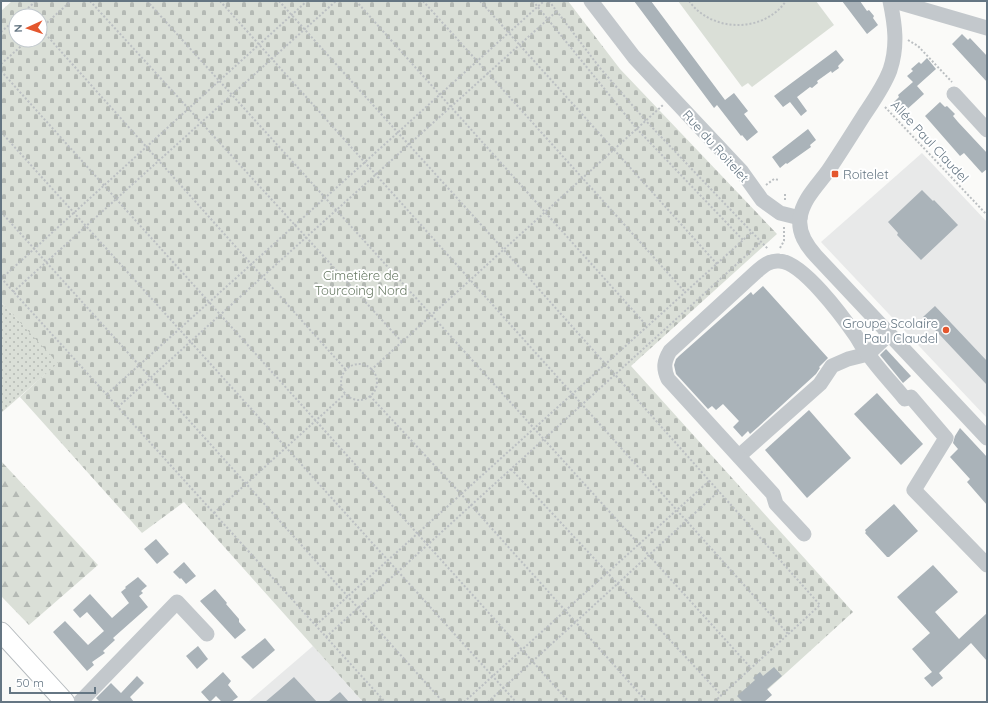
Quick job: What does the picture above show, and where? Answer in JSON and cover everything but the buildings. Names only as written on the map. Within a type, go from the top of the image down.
[{"type":"main road","points":[[1,632],[65,702]]},
{"type":"street","points":[[890,1],[896,34],[894,53],[884,84],[828,171],[809,196],[803,209],[793,216],[809,248],[987,438]]},
{"type":"street","points":[[894,1],[987,28]]},
{"type":"street","name":"Rue du Roitelet","points":[[598,3],[634,57],[742,172],[762,200],[775,210],[793,216]]},
{"type":"street","points":[[955,90],[987,130]]},
{"type":"street","points":[[804,534],[776,504],[773,494],[668,379],[664,372],[664,364],[670,351],[768,262],[780,261],[790,264],[805,274],[842,316],[868,354],[905,398],[911,397],[946,438],[914,490],[987,565]]},
{"type":"street","points":[[739,456],[820,384],[832,366],[848,359],[868,354],[889,334]]},
{"type":"street","points":[[80,702],[177,602],[207,634]]},
{"type":"path","points":[[28,8],[36,1]]},
{"type":"path","points":[[48,21],[71,1]]},
{"type":"path","points":[[90,1],[402,342]]},
{"type":"path","points":[[147,1],[751,668]]},
{"type":"path","points":[[220,1],[788,634]]},
{"type":"path","points":[[279,1],[504,250],[820,605],[714,702]]},
{"type":"path","points":[[307,1],[1,278],[326,636],[384,702]]},
{"type":"path","points":[[13,292],[336,1]]},
{"type":"path","points":[[356,1],[647,326]]},
{"type":"path","points":[[423,1],[685,292]]},
{"type":"path","points":[[480,1],[716,264]]},
{"type":"path","points":[[533,1],[637,129],[744,240]]},
{"type":"path","points":[[107,394],[544,1]]},
{"type":"path","points":[[549,1],[600,68],[646,121],[770,252]]},
{"type":"path","points":[[689,1],[704,16],[714,22],[729,24],[751,23],[772,16],[786,1]]},
{"type":"path","points":[[118,407],[557,11]]},
{"type":"path","points":[[896,34],[918,46],[955,90]]},
{"type":"path","points":[[48,37],[346,370]]},
{"type":"path","points":[[1,64],[19,48]]},
{"type":"path","points":[[1,71],[569,702]]},
{"type":"path","name":"Allée Paul Claudel","points":[[876,97],[987,215]]},
{"type":"path","points":[[372,370],[672,98]]},
{"type":"path","points":[[1,132],[516,702]]},
{"type":"path","points":[[761,188],[774,179],[779,180]]},
{"type":"path","points":[[778,252],[784,241],[784,224],[793,216],[785,194]]},
{"type":"path","points":[[1,212],[443,702]]},
{"type":"path","points":[[316,625],[752,232]]},
{"type":"path","points":[[326,636],[761,242]]},
{"type":"path","points":[[355,365],[361,365],[372,370],[376,380],[376,386],[370,396],[365,399],[354,400],[345,394],[341,382],[342,376],[346,370],[355,365]]},
{"type":"path","points":[[214,513],[345,394]]},
{"type":"path","points":[[370,396],[471,505],[647,702]]},
{"type":"path","points":[[511,469],[721,696]]},
{"type":"path","points":[[464,702],[710,481]]},
{"type":"path","points":[[488,702],[719,491]]},
{"type":"shaded area","name":"Groupe Scolaire Paul Claudel","points":[[922,153],[987,222],[987,418],[821,242]]},
{"type":"shaded area","points":[[313,646],[363,702],[248,702]]},
{"type":"green space","name":"Cimetière de Tourcoing Nord","points":[[12,1],[568,1],[620,69],[777,234],[631,366],[853,612],[754,702],[363,702],[184,502],[142,533],[20,397],[57,363],[1,302],[1,11]]},
{"type":"green space","points":[[678,1],[816,1],[834,25],[752,87],[748,83],[742,87]]},
{"type":"green space","points":[[1,302],[58,363],[1,413]]},
{"type":"green space","points":[[1,461],[98,565],[29,625],[1,596]]},
{"type":"place","name":"Roitelet","points":[[835,174]]},
{"type":"place","name":"Groupe Scolaire Paul Claudel","points":[[946,330]]}]
